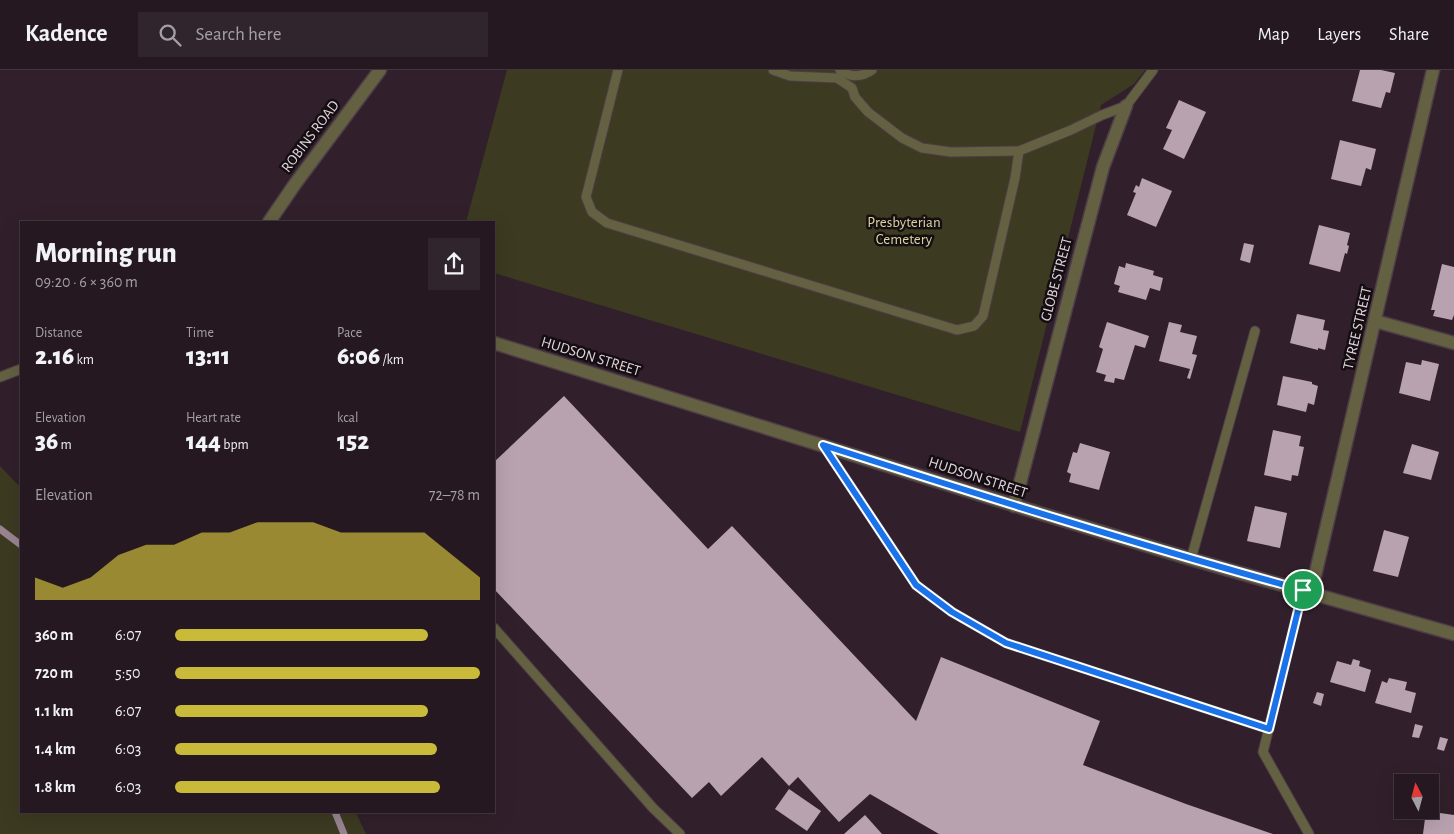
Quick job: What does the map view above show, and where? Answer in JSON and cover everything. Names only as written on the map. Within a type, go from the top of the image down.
[{"type":"street","name":"ROBINS ROAD","points":[[270,221],[380,70]]},
{"type":"street","name":"TYREE STREET","points":[[1307,591],[1375,321],[1433,70]]},
{"type":"street","name":"GLOBE STREET","points":[[1014,506],[1103,167],[1126,106]]},
{"type":"street","points":[[1375,321],[1454,343]]},
{"type":"street","name":"HUDSON STREET","points":[[495,343],[1014,506],[1454,634]]},
{"type":"lane","points":[[618,70],[586,197],[592,212],[607,222],[957,330],[974,326],[983,316],[1015,178],[1019,151]]},
{"type":"lane","points":[[773,70],[790,76],[859,76]]},
{"type":"lane","points":[[840,75],[859,76],[872,70]]},
{"type":"lane","name":"GLOBE STREET","points":[[1126,106],[1145,79],[1154,70]]},
{"type":"lane","points":[[840,75],[852,88],[855,97],[868,112],[902,138],[922,148],[951,152],[1019,151],[1126,106]]},
{"type":"lane","points":[[1192,559],[1255,331]]},
{"type":"lane","points":[[0,377],[20,369]]},
{"type":"lane","points":[[823,445],[916,585],[952,612],[1006,643],[1269,729]]},
{"type":"lane","points":[[1307,591],[1263,752],[1309,834]]},
{"type":"lane","points":[[495,629],[653,808],[680,834]]},
{"type":"green space","name":"Presbyterian Cemetery","points":[[507,70],[1145,70],[1134,84],[1101,105],[1020,432],[495,273],[495,221],[466,221]]},
{"type":"green space","points":[[0,466],[20,487],[20,813],[356,813],[366,834],[0,834]]},
{"type":"building","points":[[1360,70],[1381,70],[1395,73],[1390,93],[1386,92],[1381,108],[1352,101]]},
{"type":"building","points":[[1179,100],[1206,112],[1184,159],[1163,149],[1172,130],[1166,128]]},
{"type":"building","points":[[1340,140],[1376,149],[1371,170],[1366,168],[1361,186],[1331,179]]},
{"type":"building","points":[[1142,178],[1172,191],[1156,227],[1127,215],[1136,193],[1133,192],[1136,185],[1139,187]]},
{"type":"building","points":[[1319,225],[1350,233],[1347,254],[1345,253],[1340,272],[1309,264]]},
{"type":"building","points":[[1244,243],[1254,245],[1250,263],[1240,260]]},
{"type":"building","points":[[1126,263],[1154,271],[1153,275],[1163,278],[1160,291],[1150,288],[1146,300],[1118,292],[1120,286],[1114,284],[1119,266],[1125,268]]},
{"type":"building","points":[[1442,264],[1454,267],[1454,315],[1452,320],[1433,316],[1435,310],[1431,310]]},
{"type":"building","points":[[1297,314],[1325,320],[1323,330],[1329,331],[1325,350],[1290,343]]},
{"type":"building","points":[[1107,322],[1149,336],[1145,348],[1135,345],[1124,380],[1115,378],[1114,383],[1104,381],[1106,375],[1096,372],[1103,349],[1099,347]]},
{"type":"building","points":[[1169,322],[1182,325],[1180,332],[1197,336],[1192,354],[1197,355],[1190,379],[1187,378],[1190,369],[1159,361]]},
{"type":"building","points":[[1422,360],[1439,364],[1430,401],[1399,393],[1406,362],[1421,365]]},
{"type":"building","points":[[1283,376],[1312,382],[1312,384],[1318,386],[1314,405],[1308,403],[1306,412],[1277,405]]},
{"type":"building","points":[[564,396],[708,549],[732,526],[916,721],[941,657],[1100,721],[1083,765],[1273,834],[939,834],[870,794],[839,822],[798,777],[789,786],[762,757],[721,796],[709,782],[692,798],[495,590],[495,461]]},
{"type":"building","points":[[1273,430],[1301,436],[1299,446],[1304,447],[1298,476],[1292,475],[1291,481],[1264,475]]},
{"type":"building","points":[[1080,443],[1110,452],[1099,490],[1069,482],[1071,474],[1067,472],[1073,452],[1077,453]]},
{"type":"building","points":[[1412,444],[1439,452],[1431,480],[1403,473]]},
{"type":"building","points":[[1255,506],[1287,513],[1280,548],[1247,541]]},
{"type":"building","points":[[1384,530],[1409,537],[1398,577],[1373,571]]},
{"type":"building","points":[[1353,659],[1360,661],[1359,666],[1371,670],[1365,692],[1330,682],[1337,661],[1351,665]]},
{"type":"building","points":[[1389,678],[1407,682],[1405,690],[1416,693],[1411,713],[1375,703],[1382,681],[1387,683]]},
{"type":"building","points":[[1317,692],[1324,694],[1321,706],[1313,703]]},
{"type":"building","points":[[1415,724],[1423,726],[1419,738],[1412,737]]},
{"type":"building","points":[[1440,737],[1448,739],[1444,751],[1437,749]]},
{"type":"building","points":[[789,789],[821,811],[807,831],[775,809]]},
{"type":"building","points":[[1439,813],[1454,815],[1454,834],[1423,834],[1425,819],[1439,819]]},
{"type":"building","points":[[865,815],[882,834],[844,834]]},
{"type":"waterway","points":[[0,529],[20,544]]},
{"type":"waterway","points":[[335,813],[344,834]]},
{"type":"route","points":[[823,445],[1026,509],[1303,590],[1269,729],[1006,643],[952,612],[916,585],[823,445]]}]
